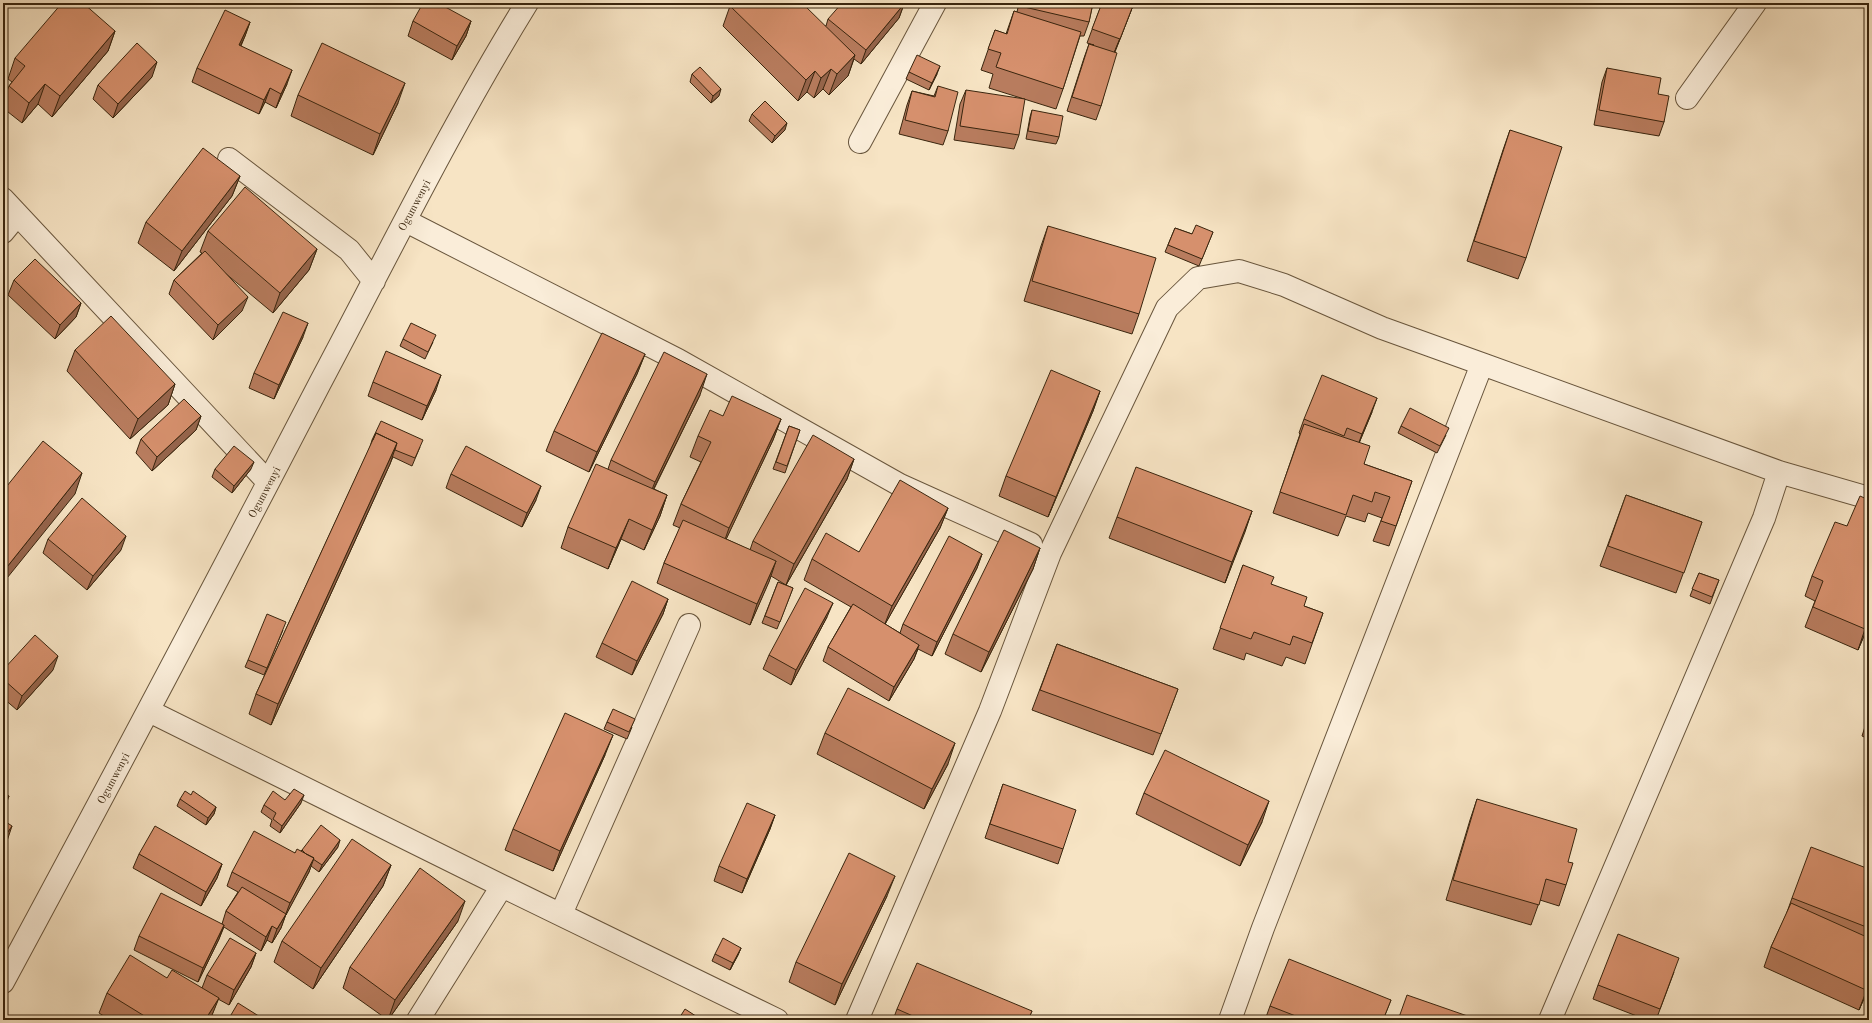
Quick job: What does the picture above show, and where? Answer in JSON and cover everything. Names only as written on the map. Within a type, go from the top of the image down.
[{"type":"street","name":"Ogumwenyi","points":[[3,982],[149,711],[406,221],[503,43],[527,3]]},
{"type":"street","points":[[860,142],[935,3]]},
{"type":"street","points":[[1687,98],[1755,3]]},
{"type":"street","points":[[229,159],[349,250],[374,281]]},
{"type":"street","points":[[3,232],[10,207]]},
{"type":"street","points":[[10,207],[268,482]]},
{"type":"street","points":[[406,221],[678,360],[900,485],[1050,553]]},
{"type":"street","points":[[857,1020],[990,711],[1050,553],[1168,308],[1198,278],[1239,271],[1284,285],[1382,328],[1779,472],[1869,498]]},
{"type":"street","points":[[1230,1020],[1269,914],[1482,364]]},
{"type":"street","points":[[1550,1020],[1764,518],[1779,472]]},
{"type":"street","points":[[561,914],[690,625]]},
{"type":"street","points":[[149,711],[777,1020]]},
{"type":"street","points":[[418,1020],[502,886]]},
{"type":"building","points":[[62,3],[83,3],[115,31],[60,96],[45,84],[29,103],[9,86],[25,66],[15,58]]},
{"type":"building","points":[[423,3],[438,3],[471,21],[457,46],[413,21]]},
{"type":"building","points":[[733,3],[802,3],[855,55],[837,74],[831,69],[821,78],[815,71],[806,80],[730,6]]},
{"type":"building","points":[[842,3],[904,4],[866,50],[828,19]]},
{"type":"building","points":[[1021,3],[1093,3],[1089,22],[1020,6]]},
{"type":"building","points":[[1102,3],[1134,3],[1120,39],[1092,29]]},
{"type":"building","points":[[225,10],[250,22],[239,45],[292,70],[281,94],[270,88],[264,100],[197,68]]},
{"type":"building","points":[[1014,11],[1081,32],[1063,89],[996,67],[1001,53],[988,49],[995,30],[1007,34]]},
{"type":"building","points":[[137,43],[157,62],[118,104],[98,85]]},
{"type":"building","points":[[322,43],[405,83],[380,134],[298,95]]},
{"type":"building","points":[[1089,44],[1117,53],[1101,106],[1072,97]]},
{"type":"building","points":[[917,55],[940,66],[932,83],[909,72]]},
{"type":"building","points":[[700,67],[721,89],[713,96],[692,74]]},
{"type":"building","points":[[1607,68],[1661,78],[1658,94],[1669,96],[1664,122],[1599,110]]},
{"type":"building","points":[[938,86],[958,92],[948,131],[905,120],[912,91],[935,97]]},
{"type":"building","points":[[966,90],[1025,99],[1019,135],[960,126]]},
{"type":"building","points":[[765,101],[787,123],[775,136],[752,114]]},
{"type":"building","points":[[1032,110],[1063,116],[1059,137],[1028,131]]},
{"type":"building","points":[[1510,130],[1562,147],[1526,258],[1474,241]]},
{"type":"building","points":[[203,148],[240,176],[182,251],[146,222]]},
{"type":"building","points":[[245,187],[317,249],[280,293],[208,231]]},
{"type":"building","points":[[1196,225],[1213,232],[1202,259],[1168,245],[1175,228],[1192,234]]},
{"type":"building","points":[[1048,226],[1156,258],[1139,314],[1032,281]]},
{"type":"building","points":[[205,251],[248,297],[218,325],[174,280]]},
{"type":"building","points":[[35,259],[81,303],[60,325],[14,280]]},
{"type":"building","points":[[283,312],[308,323],[279,385],[254,373]]},
{"type":"building","points":[[111,316],[175,384],[138,419],[75,350]]},
{"type":"building","points":[[411,323],[436,335],[428,352],[403,339]]},
{"type":"building","points":[[602,333],[645,354],[597,452],[554,431]]},
{"type":"building","points":[[386,351],[441,375],[427,406],[373,382]]},
{"type":"building","points":[[664,352],[707,374],[655,482],[611,460]]},
{"type":"building","points":[[1051,370],[1100,391],[1056,497],[1006,476]]},
{"type":"building","points":[[1322,375],[1377,398],[1362,434],[1347,428],[1344,436],[1304,419]]},
{"type":"building","points":[[732,396],[781,419],[729,528],[681,504],[711,442],[698,436],[710,410],[723,416]]},
{"type":"building","points":[[184,399],[201,416],[157,457],[141,439]]},
{"type":"building","points":[[1410,408],[1449,428],[1440,446],[1401,426]]},
{"type":"building","points":[[381,421],[423,440],[415,458],[395,450],[397,443],[376,433],[372,440]]},
{"type":"building","points":[[1304,424],[1370,446],[1364,464],[1412,481],[1396,526],[1381,521],[1390,497],[1375,492],[1372,502],[1353,495],[1346,515],[1280,492]]},
{"type":"building","points":[[789,426],[800,430],[787,466],[776,462]]},
{"type":"building","points":[[376,433],[397,443],[278,704],[256,694]]},
{"type":"building","points":[[813,435],[854,459],[794,564],[753,541]]},
{"type":"building","points":[[43,441],[82,473],[3,572],[3,491]]},
{"type":"building","points":[[234,446],[254,462],[234,486],[215,469]]},
{"type":"building","points":[[466,446],[541,486],[527,513],[451,474]]},
{"type":"building","points":[[596,464],[667,495],[652,530],[629,519],[616,548],[568,527]]},
{"type":"building","points":[[1136,467],[1252,511],[1232,562],[1117,517]]},
{"type":"building","points":[[900,480],[948,508],[892,606],[812,559],[826,533],[859,552]]},
{"type":"building","points":[[1626,495],[1702,522],[1684,573],[1608,546]]},
{"type":"building","points":[[1860,496],[1869,500],[1869,621],[1865,629],[1813,607],[1823,581],[1812,576],[1835,522],[1847,526]]},
{"type":"building","points":[[82,498],[126,536],[93,576],[48,539]]},
{"type":"building","points":[[683,520],[776,561],[757,604],[664,563]]},
{"type":"building","points":[[1004,530],[1040,548],[989,652],[953,634]]},
{"type":"building","points":[[949,536],[982,554],[937,642],[903,624]]},
{"type":"building","points":[[1243,565],[1274,577],[1271,584],[1307,597],[1304,606],[1323,613],[1312,643],[1293,636],[1290,645],[1254,632],[1251,639],[1220,628]]},
{"type":"building","points":[[1699,573],[1719,580],[1712,597],[1692,589]]},
{"type":"building","points":[[632,581],[668,599],[637,661],[602,643]]},
{"type":"building","points":[[778,582],[793,588],[780,622],[765,616]]},
{"type":"building","points":[[805,588],[833,603],[796,670],[769,655]]},
{"type":"building","points":[[3,596],[7,599],[3,604]]},
{"type":"building","points":[[853,604],[919,645],[894,687],[828,647]]},
{"type":"building","points":[[267,614],[286,622],[267,668],[248,660]]},
{"type":"building","points":[[35,635],[58,656],[22,696],[3,679],[3,670]]},
{"type":"building","points":[[1057,644],[1178,689],[1161,734],[1040,690]]},
{"type":"building","points":[[848,688],[955,743],[932,789],[825,733]]},
{"type":"building","points":[[613,709],[635,719],[629,732],[607,722]]},
{"type":"building","points":[[565,713],[613,735],[560,851],[513,829]]},
{"type":"building","points":[[1165,750],[1269,801],[1248,845],[1144,793]]},
{"type":"building","points":[[1003,784],[1076,810],[1063,849],[990,824]]},
{"type":"building","points":[[294,789],[304,795],[282,826],[273,819],[276,813],[264,805],[273,791],[285,800]]},
{"type":"building","points":[[185,791],[191,795],[193,791],[216,807],[208,818],[180,799]]},
{"type":"building","points":[[3,792],[9,796],[3,806]]},
{"type":"building","points":[[1477,799],[1577,829],[1568,862],[1573,863],[1566,885],[1546,879],[1539,905],[1453,880]]},
{"type":"building","points":[[747,803],[775,815],[747,879],[719,866]]},
{"type":"building","points":[[3,820],[12,826],[3,839]]},
{"type":"building","points":[[321,825],[340,840],[322,865],[302,850]]},
{"type":"building","points":[[155,826],[222,864],[206,892],[139,854]]},
{"type":"building","points":[[254,831],[295,853],[297,849],[314,858],[290,903],[232,872]]},
{"type":"building","points":[[352,839],[391,865],[321,968],[282,941]]},
{"type":"building","points":[[1811,847],[1869,869],[1869,928],[1792,898]]},
{"type":"building","points":[[849,853],[895,876],[842,984],[796,962]]},
{"type":"building","points":[[420,868],[465,901],[395,1000],[350,967]]},
{"type":"building","points":[[242,887],[286,914],[277,929],[272,926],[266,937],[226,911]]},
{"type":"building","points":[[161,893],[224,925],[203,968],[139,936]]},
{"type":"building","points":[[1791,903],[1869,938],[1869,984],[1866,990],[1771,947]]},
{"type":"building","points":[[1618,934],[1679,958],[1660,1009],[1598,985]]},
{"type":"building","points":[[230,938],[256,953],[234,990],[207,975]]},
{"type":"building","points":[[723,938],[741,948],[733,963],[715,954]]},
{"type":"building","points":[[130,955],[167,978],[172,970],[219,998],[205,1020],[151,1020],[107,993]]},
{"type":"building","points":[[1289,959],[1391,1000],[1383,1020],[1306,1020],[1270,1006]]},
{"type":"building","points":[[917,963],[1032,1011],[1028,1020],[922,1020],[897,1009]]},
{"type":"building","points":[[1407,995],[1479,1020],[1398,1020]]},
{"type":"building","points":[[238,1003],[265,1020],[228,1020]]},
{"type":"building","points":[[685,1009],[702,1020],[678,1020]]}]
